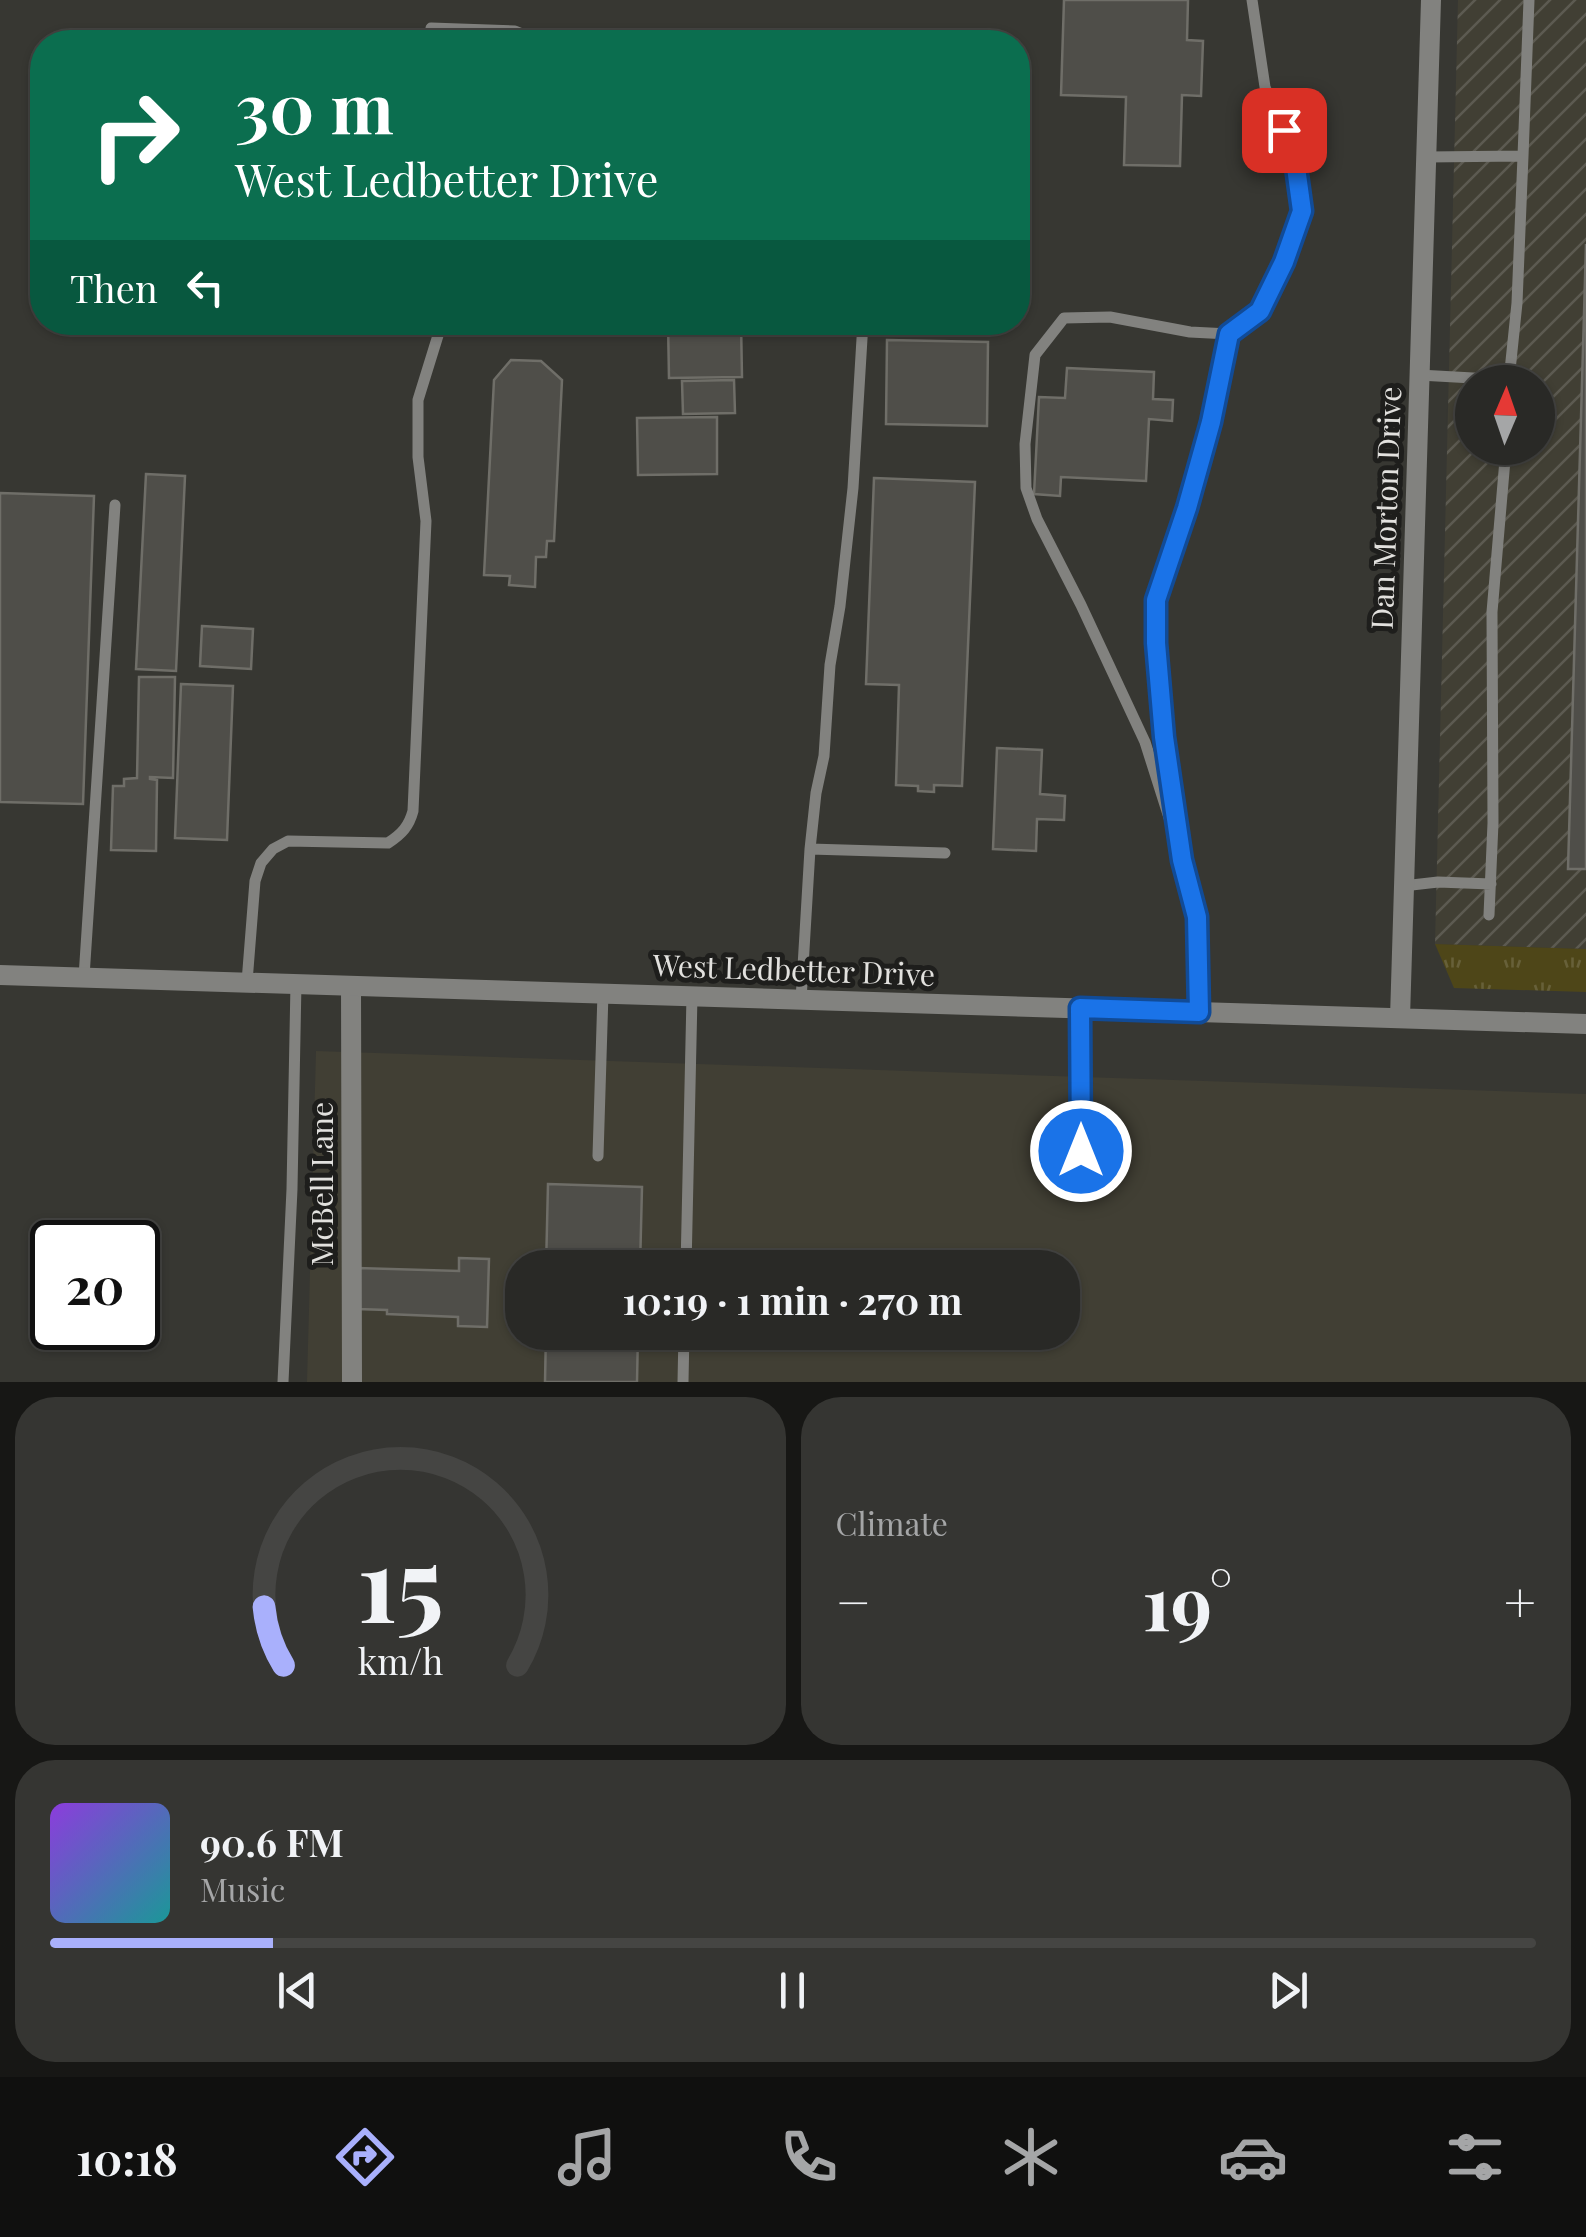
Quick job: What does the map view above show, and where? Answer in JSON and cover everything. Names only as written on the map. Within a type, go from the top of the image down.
[{"type":"street","name":"Dan Morton Drive","points":[[1400,1018],[1431,0]]},
{"type":"street","name":"West Ledbetter Drive","points":[[0,975],[1586,1024]]},
{"type":"street","name":"McBell Lane","points":[[351,986],[352,1382]]},
{"type":"lane","points":[[1199,1012],[1197,917],[1182,860],[1145,742],[1037,519],[1026,488],[1024,444],[1034,355],[1064,318],[1110,317],[1190,332],[1229,334],[1260,311],[1284,262],[1302,211],[1295,160],[1265,87],[1252,0]]},
{"type":"lane","points":[[1510,365],[1528,0]]},
{"type":"lane","points":[[430,28],[487,30]]},
{"type":"lane","points":[[1426,156],[1523,156]]},
{"type":"lane","points":[[1182,860],[1164,737],[1156,600],[1211,422],[1229,334]]},
{"type":"lane","points":[[247,982],[254,881],[261,863],[273,849],[288,841],[388,843],[409,824],[426,521],[418,457],[418,400],[438,335]]},
{"type":"lane","points":[[801,1000],[810,850],[853,488],[863,335]]},
{"type":"lane","points":[[1419,375],[1455,377]]},
{"type":"lane","points":[[1490,915],[1494,823],[1492,612],[1505,465]]},
{"type":"lane","points":[[84,977],[115,505]]},
{"type":"lane","points":[[810,850],[945,853]]},
{"type":"lane","points":[[1404,886],[1438,882],[1490,884]]},
{"type":"lane","points":[[283,1382],[296,983]]},
{"type":"lane","points":[[598,1156],[602,994]]},
{"type":"lane","points":[[686,1250],[692,996]]},
{"type":"lane","points":[[1080,1008],[1081,1151]]},
{"type":"lane","points":[[683,1382],[684,1350]]},
{"type":"shaded area","points":[[1458,0],[1586,0],[1586,949],[1435,944]]},
{"type":"shaded area","points":[[316,1051],[1586,1094],[1586,1382],[307,1382]]},
{"type":"green space","points":[[1435,944],[1586,949],[1586,992],[1454,988]]},
{"type":"building","points":[[1064,0],[1188,0],[1187,40],[1203,41],[1201,96],[1182,95],[1180,166],[1124,165],[1126,97],[1061,95]]},
{"type":"building","points":[[1586,244],[1586,869],[1568,869]]},
{"type":"building","points":[[668,335],[741,335],[742,377],[669,378]]},
{"type":"building","points":[[887,340],[988,342],[987,426],[886,424]]},
{"type":"building","points":[[511,360],[541,361],[562,380],[554,541],[547,541],[546,557],[536,557],[535,587],[509,585],[510,576],[484,575],[494,380]]},
{"type":"building","points":[[1067,368],[1154,372],[1153,399],[1173,400],[1172,421],[1149,419],[1146,481],[1061,477],[1060,496],[1034,494],[1039,397],[1065,398]]},
{"type":"building","points":[[734,380],[735,413],[683,414],[682,381]]},
{"type":"building","points":[[717,417],[717,474],[638,475],[637,418]]},
{"type":"building","points":[[146,474],[185,476],[176,671],[136,669]]},
{"type":"building","points":[[874,478],[975,482],[962,786],[934,785],[934,792],[918,791],[918,786],[896,785],[899,685],[866,684]]},
{"type":"building","points":[[0,493],[94,496],[83,804],[0,802]]},
{"type":"building","points":[[202,626],[253,629],[251,669],[200,666]]},
{"type":"building","points":[[139,677],[175,677],[173,778],[150,777],[157,780],[156,851],[111,850],[113,786],[124,786],[124,779],[137,778]]},
{"type":"building","points":[[181,684],[233,686],[227,840],[175,838]]},
{"type":"building","points":[[997,748],[1042,750],[1040,794],[1065,796],[1064,820],[1037,819],[1036,851],[993,849]]},
{"type":"building","points":[[548,1184],[642,1187],[640,1250],[546,1250]]},
{"type":"building","points":[[459,1258],[489,1259],[487,1327],[458,1326],[458,1317],[357,1309],[358,1268],[459,1271]]},
{"type":"building","points":[[546,1350],[638,1350],[637,1382],[545,1382]]},
{"type":"route","points":[[1081,1151],[1080,1008],[1199,1012],[1197,917],[1182,860],[1164,737],[1156,600],[1211,422],[1229,334],[1260,311],[1284,262],[1302,211],[1295,160],[1284,130]]}]
